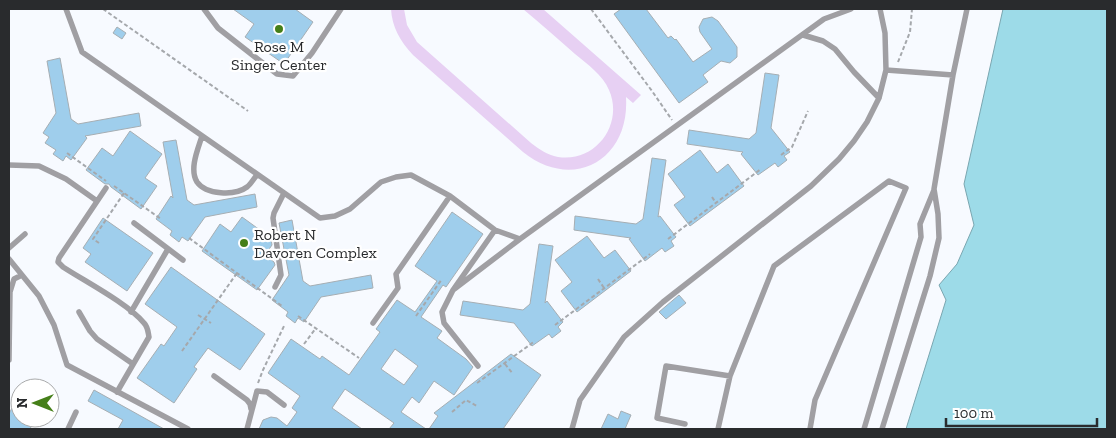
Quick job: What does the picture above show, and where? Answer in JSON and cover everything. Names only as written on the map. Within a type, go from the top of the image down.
[{"type":"lane","points":[[66,9],[82,52],[320,218],[335,216],[350,209],[381,182],[411,175],[450,196],[495,230],[520,239]]},
{"type":"lane","points":[[204,9],[218,28],[277,74],[292,76],[312,53],[341,9]]},
{"type":"lane","points":[[454,290],[520,239],[824,19],[851,9]]},
{"type":"lane","points":[[572,429],[580,400],[624,337],[663,302],[811,186],[839,159],[854,141],[880,98],[886,70],[885,33],[880,9]]},
{"type":"lane","points":[[864,429],[921,237],[920,224],[934,188],[953,74],[967,9]]},
{"type":"lane","points":[[803,35],[823,41],[835,49],[854,72],[880,98]]},
{"type":"lane","points":[[886,70],[953,74]]},
{"type":"lane","points":[[202,136],[194,169],[197,181],[207,190],[225,193],[238,192],[247,187],[257,175]]},
{"type":"lane","points":[[9,165],[39,166],[66,180],[97,201]]},
{"type":"lane","points":[[718,429],[730,376],[774,266],[889,181],[906,188],[815,400],[810,429]]},
{"type":"lane","points":[[106,188],[58,262],[63,268],[145,323],[149,337],[117,392]]},
{"type":"lane","points":[[882,429],[930,276],[939,238],[934,188]]},
{"type":"lane","points":[[275,287],[281,275],[273,218],[284,193]]},
{"type":"lane","points":[[373,323],[398,288],[396,274],[450,196]]},
{"type":"lane","points":[[134,223],[183,260]]},
{"type":"lane","points":[[478,366],[444,323],[442,312],[454,290],[495,230]]},
{"type":"lane","points":[[9,248],[25,234]]},
{"type":"lane","points":[[131,312],[168,249]]},
{"type":"lane","points":[[9,260],[39,296],[50,318],[67,365],[188,429]]},
{"type":"lane","points":[[9,360],[10,292],[14,279],[22,275]]},
{"type":"lane","points":[[79,312],[97,339],[133,364]]},
{"type":"lane","points":[[685,424],[657,418],[666,366],[730,376]]},
{"type":"lane","points":[[214,376],[247,400],[251,411]]},
{"type":"lane","points":[[247,429],[257,391],[267,392],[284,405]]},
{"type":"lane","points":[[68,429],[76,412]]},
{"type":"path","points":[[103,9],[248,111]]},
{"type":"path","points":[[591,9],[652,90],[676,126]]},
{"type":"path","points":[[893,70],[902,58],[910,32],[912,9]]},
{"type":"path","points":[[782,155],[792,147],[808,111]]},
{"type":"path","points":[[668,239],[762,169]]},
{"type":"path","points":[[99,243],[93,239],[124,193]]},
{"type":"path","points":[[712,198],[716,203]]},
{"type":"path","points":[[188,238],[282,306]]},
{"type":"path","points":[[556,324],[650,254]]},
{"type":"path","points":[[182,351],[237,273]]},
{"type":"path","points":[[416,316],[442,279]]},
{"type":"path","points":[[598,279],[604,288]]},
{"type":"path","points":[[198,315],[210,323]]},
{"type":"path","points":[[298,316],[359,358]]},
{"type":"path","points":[[257,391],[259,378],[286,324]]},
{"type":"path","points":[[304,344],[316,328]]},
{"type":"path","points":[[477,383],[535,341]]},
{"type":"path","points":[[504,364],[512,374]]},
{"type":"path","points":[[452,412],[466,400],[477,406]]},
{"type":"shaded area","points":[[391,9],[404,9],[407,25],[417,42],[531,143],[550,155],[572,157],[584,154],[595,147],[609,128],[613,116],[613,103],[609,90],[599,75],[523,9],[543,9],[641,95],[633,103],[626,97],[625,119],[619,138],[608,153],[595,163],[579,169],[561,169],[542,164],[523,152],[413,55],[398,34],[393,22]]},
{"type":"water","points":[[1003,9],[1107,9],[1107,429],[906,429],[946,300],[939,285],[957,264],[974,225],[964,184]]},
{"type":"building","name":"Rose M Singer Center","points":[[233,9],[295,9],[313,22],[284,64],[245,37],[254,24]]},
{"type":"building","points":[[621,9],[646,9],[668,38],[671,36],[676,39],[693,62],[712,49],[700,32],[699,27],[703,19],[712,17],[718,21],[737,47],[737,57],[730,63],[721,61],[703,75],[708,82],[679,103],[614,14]]},
{"type":"building","points":[[117,27],[126,33],[122,39],[113,33]]},
{"type":"building","points":[[60,58],[71,119],[78,124],[139,113],[141,126],[85,136],[87,138],[71,160],[66,156],[63,161],[53,154],[56,150],[45,143],[49,137],[43,133],[56,113],[47,61]]},
{"type":"building","points":[[765,73],[779,75],[771,128],[790,152],[784,156],[787,160],[778,167],[775,163],[758,175],[741,154],[743,152],[687,144],[689,130],[749,139],[756,133]]},
{"type":"building","points":[[130,131],[162,154],[145,178],[157,186],[141,209],[109,184],[105,184],[86,170],[102,148],[113,156]]},
{"type":"building","points":[[176,140],[187,200],[194,205],[255,194],[257,207],[205,217],[188,241],[182,237],[179,242],[170,235],[172,231],[156,219],[171,196],[173,198],[163,142]]},
{"type":"building","points":[[700,150],[717,173],[728,164],[744,186],[690,226],[674,205],[685,197],[668,174]]},
{"type":"building","points":[[652,158],[666,160],[658,217],[660,216],[676,237],[671,241],[674,246],[665,252],[662,248],[645,261],[629,239],[631,238],[574,230],[575,216],[636,224],[643,219]]},
{"type":"building","points":[[452,212],[483,234],[446,287],[443,285],[421,317],[442,331],[437,338],[466,359],[473,367],[454,395],[434,381],[419,403],[412,397],[401,412],[426,429],[389,429],[394,423],[345,389],[332,408],[362,429],[259,429],[263,420],[271,417],[277,418],[287,426],[297,412],[292,408],[300,396],[268,373],[291,339],[320,359],[322,356],[349,375],[380,332],[376,329],[397,300],[415,312],[437,281],[415,266]],"holes":[[[395,349],[418,366],[404,385],[381,369]]]},
{"type":"building","points":[[242,217],[271,238],[272,245],[265,255],[275,265],[257,290],[202,251],[220,224],[231,232]]},
{"type":"building","points":[[103,218],[153,253],[127,291],[85,262],[91,254],[83,248]]},
{"type":"building","points":[[292,220],[303,281],[310,286],[371,275],[373,288],[321,297],[304,322],[298,318],[295,323],[286,316],[288,312],[272,300],[289,275],[279,223]]},
{"type":"building","points":[[587,236],[604,258],[615,250],[631,271],[577,312],[561,291],[572,282],[555,260]]},
{"type":"building","points":[[539,244],[553,246],[545,303],[547,301],[563,322],[558,327],[561,331],[552,338],[549,334],[532,346],[514,323],[460,315],[463,301],[523,310],[530,304]]},
{"type":"building","points":[[171,267],[265,334],[240,370],[208,348],[194,367],[197,369],[174,403],[137,378],[161,344],[164,346],[177,327],[145,304]]},
{"type":"building","points":[[679,295],[686,303],[666,319],[659,312]]},
{"type":"building","points":[[511,354],[541,375],[503,429],[429,429],[438,416],[434,413]]},
{"type":"building","points":[[94,390],[164,429],[118,429],[123,420],[88,401]]},
{"type":"building","points":[[621,411],[631,415],[625,429],[601,429],[608,414],[618,419]]},
{"type":"building","points":[[10,412],[10,428],[30,429],[9,429]]},
{"type":"place","name":"Rose M Singer Center","points":[[279,29]]},
{"type":"place","name":"Robert N Davoren Complex","points":[[244,243]]}]
